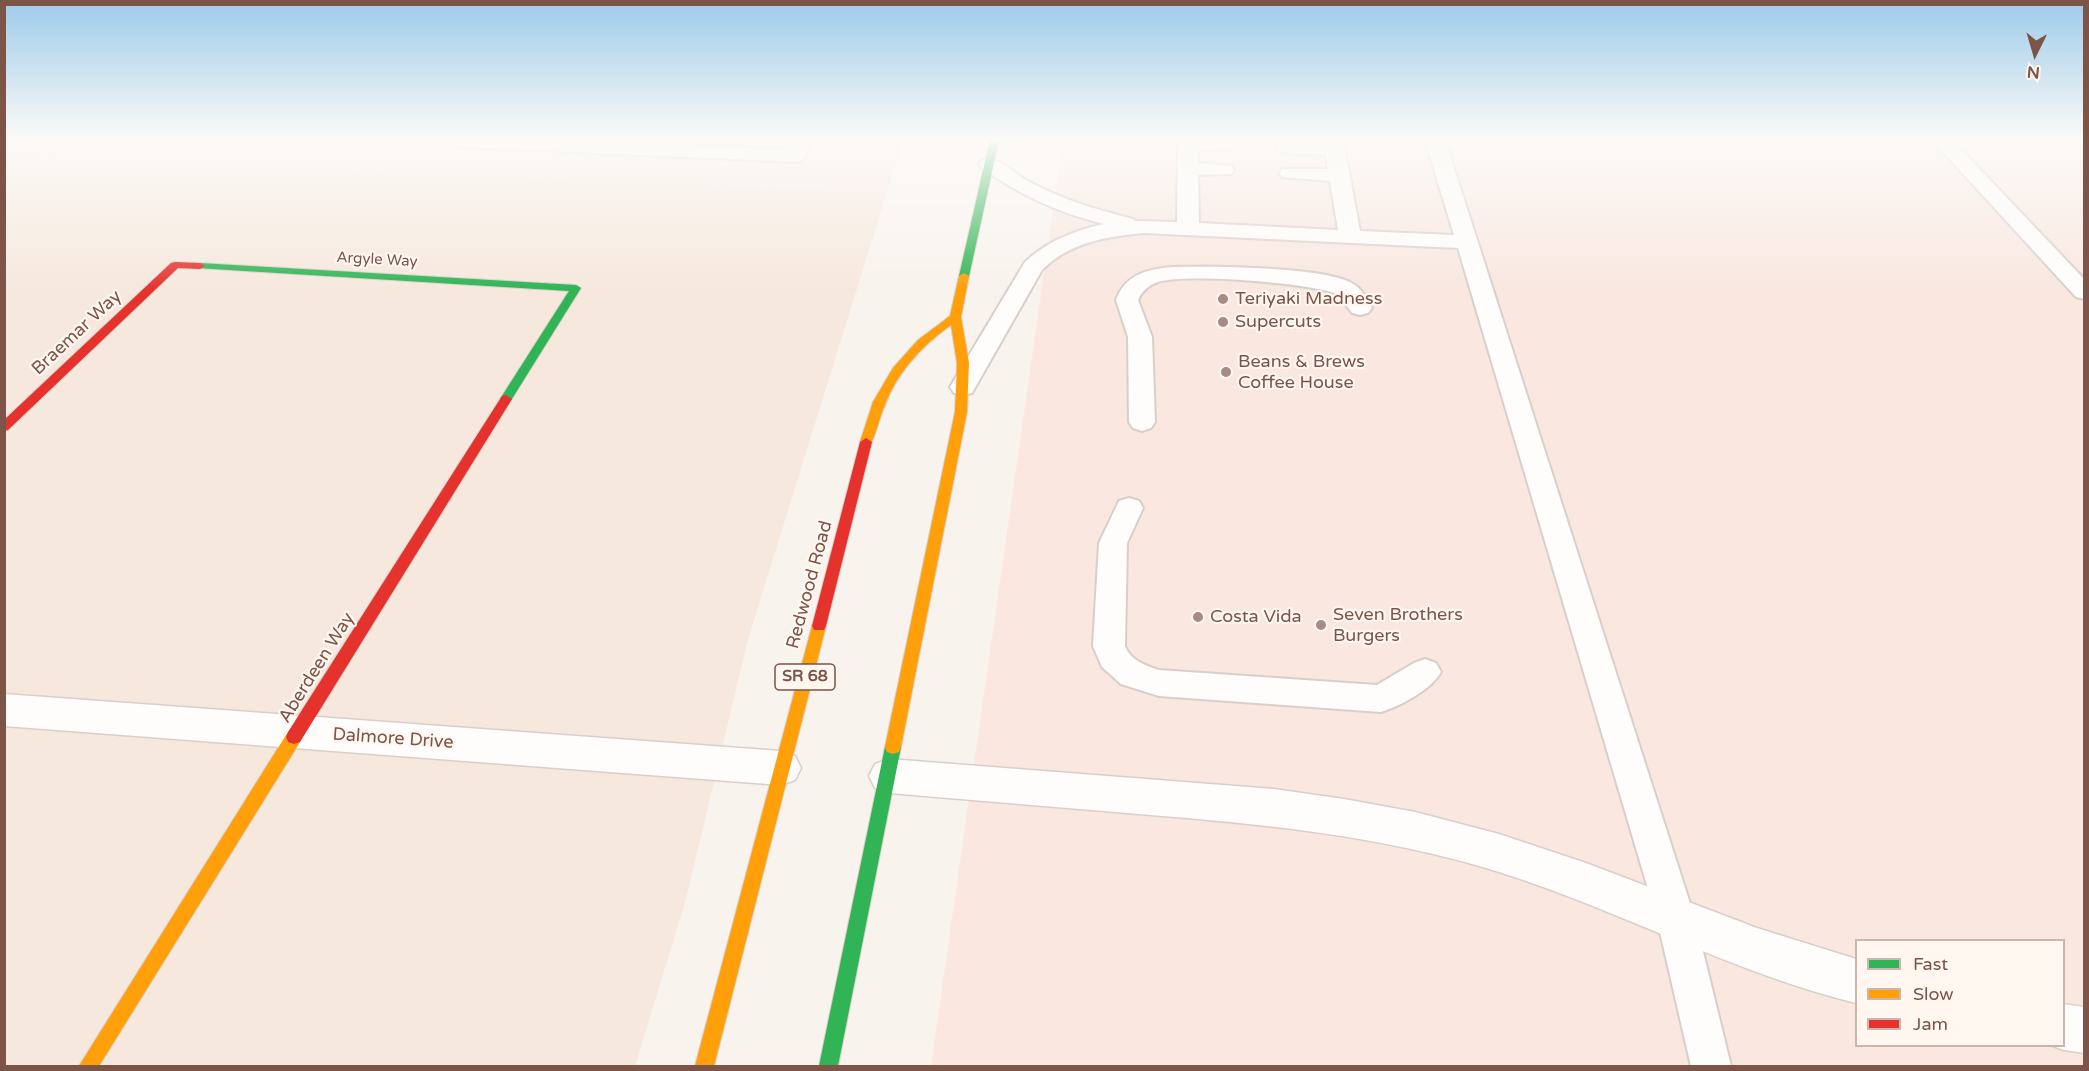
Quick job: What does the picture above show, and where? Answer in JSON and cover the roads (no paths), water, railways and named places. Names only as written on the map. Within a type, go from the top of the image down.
[{"type":"main road","points":[[828,1066],[889,776],[961,412],[963,387],[961,339],[955,317],[983,190]]},
{"type":"main road","name":"Argyle Way","points":[[175,265],[576,288]]},
{"type":"main road","name":"Braemar Way","points":[[4,427],[175,265]]},
{"type":"main road","name":"Aberdeen Way","points":[[88,1066],[576,288]]},
{"type":"main road","name":"Redwood Road","points":[[704,1066],[871,424],[884,387],[899,363],[915,346],[955,317]]},
{"type":"street","name":"Dalmore Drive","points":[[4,710],[781,768]]},
{"type":"street","points":[[889,776],[1262,806],[1344,817],[1414,831],[1499,853],[1586,883],[1757,950],[1855,980]]},
{"type":"street","points":[[2065,1027],[2085,1030]]},
{"type":"lane","points":[[1029,190],[1081,212],[1143,227]]},
{"type":"lane","points":[[1188,190],[1188,229]]},
{"type":"lane","points":[[1342,190],[1350,237]]},
{"type":"lane","points":[[1450,190],[1676,919],[1711,1066]]},
{"type":"lane","points":[[1988,190],[2085,292]]},
{"type":"lane","points":[[963,387],[1033,267],[1053,250],[1084,236],[1102,231],[1143,227],[1466,242]]},
{"type":"lane","points":[[1142,422],[1140,338],[1127,300],[1134,286],[1144,279],[1173,273],[1317,280],[1347,290],[1360,308]]},
{"type":"lane","points":[[1129,508],[1113,543],[1107,635],[1113,658],[1132,675],[1159,683],[1382,699],[1425,672]]},
{"type":"place","name":"Teriyaki Madness","points":[[1223,299]]},
{"type":"place","name":"Supercuts","points":[[1223,322]]},
{"type":"place","name":"Beans & Brews Coffee House","points":[[1226,372]]},
{"type":"place","name":"Costa Vida","points":[[1198,617]]},
{"type":"place","name":"Seven Brothers Burgers","points":[[1321,625]]}]
